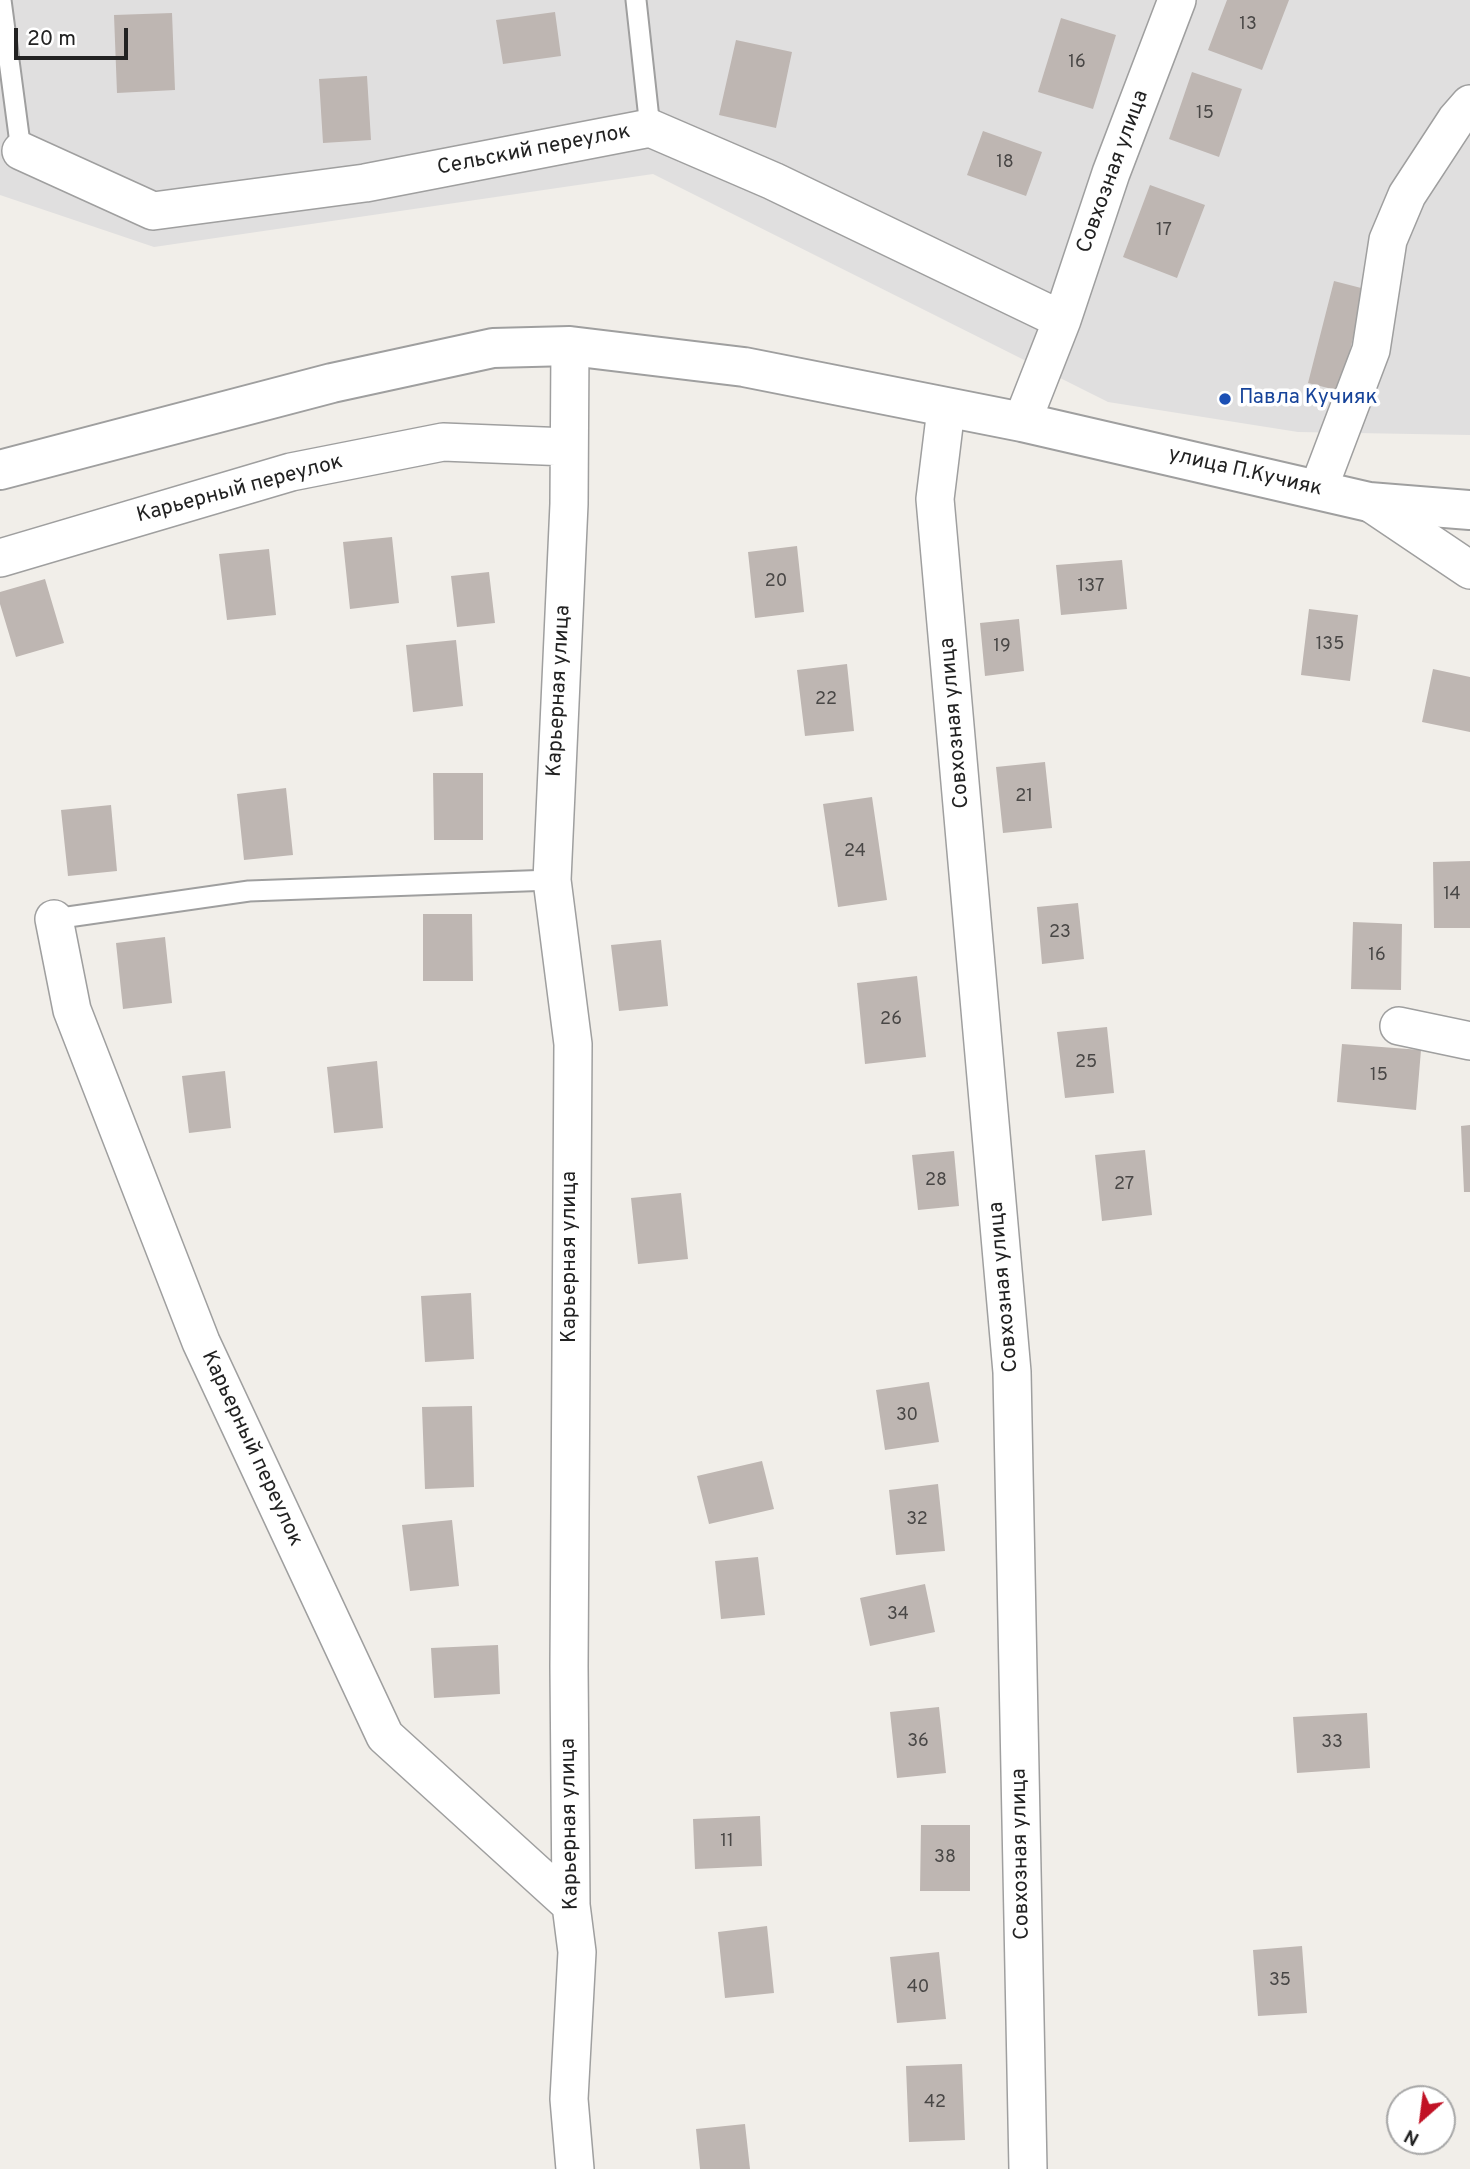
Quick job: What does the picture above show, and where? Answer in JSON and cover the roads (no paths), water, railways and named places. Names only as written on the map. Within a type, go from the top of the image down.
[{"type":"street","name":"Совхозная улица","points":[[1022,422],[1062,320],[1111,173],[1177,0]]},
{"type":"street","points":[[1318,490],[1370,350],[1388,240],[1408,195],[1456,120],[1470,104]]},
{"type":"street","name":"Сельский переулок","points":[[21,151],[153,211],[365,184],[650,128],[773,181],[1062,320]]},
{"type":"street","name":"улица П.Кучияк","points":[[0,471],[346,380],[493,348],[570,345],[744,368],[1022,422],[1369,502],[1470,510]]},
{"type":"street","name":"Карьерная улица","points":[[570,345],[569,504],[552,880],[573,1044],[569,1667],[571,1905],[577,1952],[569,2099],[575,2169]]},
{"type":"street","name":"Совхозная улица","points":[[946,409],[935,499],[1012,1372],[1028,2169]]},
{"type":"street","name":"Карьерный переулок","points":[[0,558],[291,472],[443,442],[568,447]]},
{"type":"street","points":[[1369,502],[1470,570]]},
{"type":"street","name":"Карьерный переулок","points":[[54,919],[72,1010],[201,1342],[386,1736],[571,1905]]},
{"type":"street","points":[[1399,1026],[1470,1041]]},
{"type":"lane","points":[[1,0],[21,151]]},
{"type":"lane","points":[[636,0],[650,128]]},
{"type":"lane","points":[[54,919],[249,891],[552,880]]},
{"type":"place","name":"Павла Кучияк","points":[[1225,399]]}]
